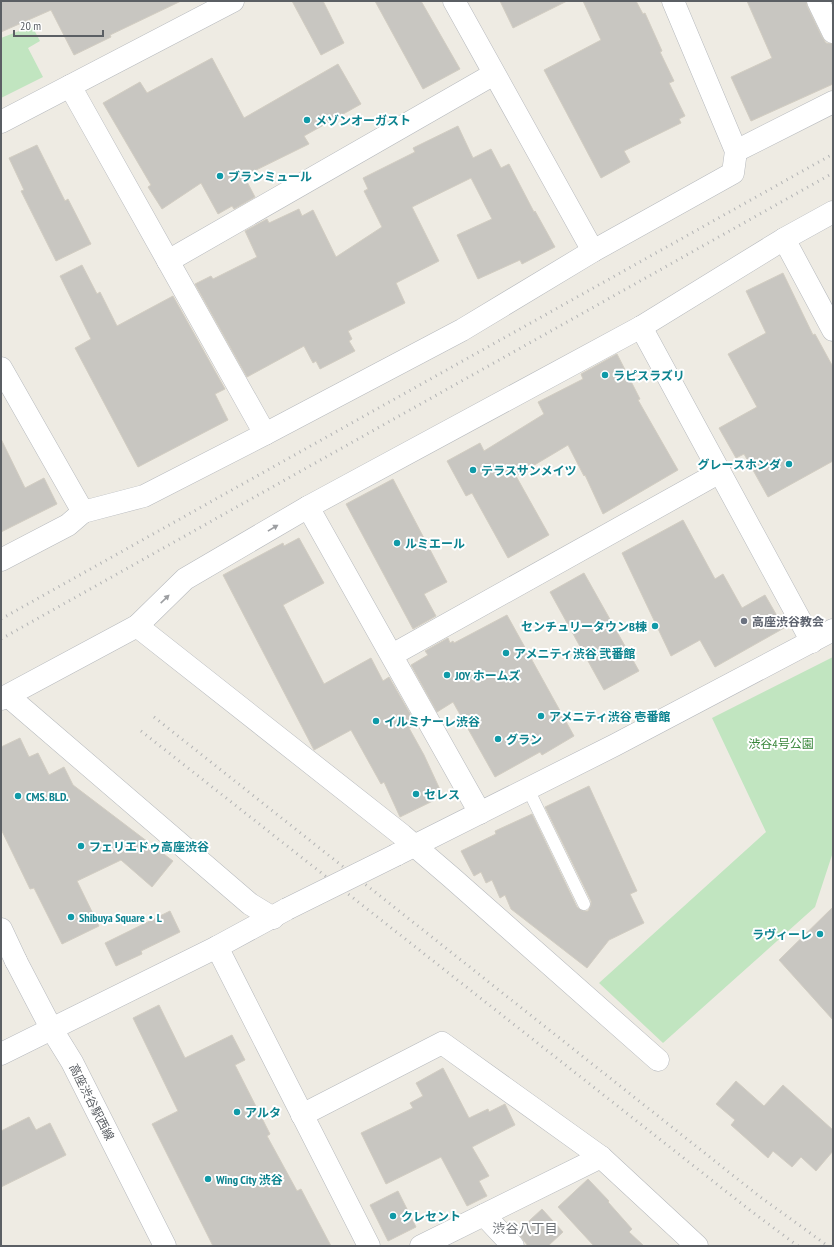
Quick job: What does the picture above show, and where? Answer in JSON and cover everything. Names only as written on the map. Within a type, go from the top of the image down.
[{"type":"street","points":[[1,122],[233,1]]},
{"type":"street","points":[[454,1],[593,251]]},
{"type":"street","points":[[1,560],[68,525],[83,512],[144,496],[462,330],[593,251],[733,173],[736,151],[673,1]]},
{"type":"street","points":[[818,1],[833,32]]},
{"type":"street","points":[[168,261],[494,74]]},
{"type":"street","points":[[70,86],[265,434]]},
{"type":"street","points":[[736,151],[833,102]]},
{"type":"street","points":[[280,913],[250,904],[4,698],[137,626],[185,579],[308,507],[641,327],[784,239],[833,212]]},
{"type":"street","points":[[784,239],[833,330]]},
{"type":"street","points":[[641,327],[812,642]]},
{"type":"street","points":[[1,368],[9,400],[83,512]]},
{"type":"street","points":[[392,655],[720,472]]},
{"type":"street","points":[[308,507],[480,813]]},
{"type":"street","points":[[137,626],[396,831],[405,851],[451,877],[658,1060]]},
{"type":"street","points":[[1,1054],[20,1046],[51,1028],[217,947],[280,913],[528,789],[833,630]]},
{"type":"street","name":"高座渋谷駅西線","points":[[1,929],[8,957],[72,1062],[165,1246]]},
{"type":"street","points":[[217,947],[369,1246]]},
{"type":"street","points":[[302,1115],[442,1043],[601,1157],[696,1246]]},
{"type":"street","points":[[420,1246],[601,1157]]},
{"type":"street","points":[[484,1215],[513,1246]]},
{"type":"lane","points":[[528,789],[584,904]]},
{"type":"green space","points":[[32,26],[40,41],[28,48],[43,77],[1,98],[1,38]]},
{"type":"green space","name":"渋谷4号公園","points":[[833,657],[833,852],[815,907],[663,1043],[599,983],[766,832],[712,718]]},
{"type":"building","points":[[1,1],[181,1],[110,35],[111,37],[74,55],[51,10],[1,32]]},
{"type":"building","points":[[292,1],[323,1],[344,43],[321,55]]},
{"type":"building","points":[[375,1],[421,1],[460,69],[423,89]]},
{"type":"building","points":[[500,1],[567,1],[513,28]]},
{"type":"building","points":[[583,1],[636,1],[643,14],[645,13],[662,51],[660,52],[674,81],[669,83],[685,116],[679,119],[681,123],[624,151],[630,162],[601,178],[544,70],[601,40]]},
{"type":"building","points":[[747,1],[806,1],[822,37],[826,43],[833,44],[833,84],[751,121],[731,77],[772,58]]},
{"type":"building","points":[[212,58],[244,118],[338,64],[361,104],[304,136],[309,144],[244,176],[255,197],[234,209],[232,206],[218,214],[201,183],[162,209],[148,187],[151,185],[103,103],[140,82],[147,93]]},
{"type":"building","points":[[458,126],[473,158],[491,149],[501,168],[509,164],[534,212],[535,211],[555,247],[522,264],[520,260],[478,279],[457,235],[492,219],[471,178],[412,207],[439,261],[396,283],[405,303],[348,331],[352,339],[349,341],[355,351],[320,369],[316,361],[313,363],[304,346],[247,377],[195,284],[211,276],[213,279],[257,257],[245,231],[267,219],[269,223],[299,209],[302,216],[313,210],[336,257],[382,227],[364,191],[368,189],[363,178],[415,152],[413,148]]},
{"type":"building","points":[[37,145],[65,201],[68,199],[91,244],[56,261],[21,191],[24,190],[9,158]]},
{"type":"building","points":[[82,265],[97,294],[100,292],[117,326],[173,296],[225,389],[215,394],[228,420],[138,467],[75,348],[91,339],[60,276]]},
{"type":"building","points":[[783,273],[813,335],[815,334],[833,367],[833,461],[768,497],[744,454],[736,458],[719,428],[757,407],[728,354],[766,333],[746,291]]},
{"type":"building","points":[[617,354],[640,399],[638,400],[678,470],[603,514],[585,475],[584,476],[568,445],[516,476],[549,535],[508,558],[472,493],[466,496],[447,461],[480,443],[484,451],[544,414],[538,402],[583,379],[581,374]]},
{"type":"building","points":[[1,439],[25,488],[44,478],[57,504],[1,532]]},
{"type":"building","name":"ルミエール","points":[[393,479],[447,582],[424,594],[436,616],[413,629],[346,504]]},
{"type":"building","points":[[683,520],[715,579],[723,574],[742,608],[765,595],[784,628],[715,667],[700,640],[671,656],[622,553]]},
{"type":"building","points":[[299,538],[324,583],[283,605],[324,684],[371,658],[383,681],[389,677],[416,724],[409,728],[424,755],[443,796],[400,817],[384,782],[381,784],[351,730],[314,750],[223,575],[283,543],[284,546]]},
{"type":"building","points":[[584,573],[639,671],[604,690],[550,592]]},
{"type":"building","points":[[507,615],[574,736],[542,755],[540,752],[495,777],[453,702],[437,712],[411,665],[428,655],[425,651],[448,638],[450,643],[453,641],[454,643]]},
{"type":"building","points":[[20,738],[29,757],[38,753],[49,775],[64,767],[73,785],[173,861],[152,887],[121,860],[77,881],[99,926],[62,944],[34,888],[30,889],[1,829],[1,747]]},
{"type":"building","points":[[589,786],[637,891],[630,894],[644,923],[609,940],[587,968],[511,909],[505,895],[500,898],[492,880],[486,883],[481,872],[474,876],[461,851],[496,834],[495,831],[532,814],[577,907],[583,911],[588,911],[591,901],[545,807]]},
{"type":"building","name":"ラヴィーレ","points":[[833,907],[833,1020],[779,960]]},
{"type":"building","points":[[170,911],[180,932],[141,951],[142,954],[116,966],[105,943]]},
{"type":"building","points":[[159,1005],[185,1058],[232,1035],[245,1060],[235,1065],[270,1134],[267,1136],[297,1191],[301,1189],[331,1246],[213,1246],[152,1124],[178,1111],[133,1018]]},
{"type":"building","points":[[443,1068],[469,1118],[488,1109],[489,1112],[505,1104],[515,1125],[472,1147],[489,1176],[479,1181],[487,1196],[467,1206],[441,1157],[386,1184],[361,1133],[413,1108],[410,1103],[423,1096],[416,1083]]},
{"type":"building","points":[[736,1081],[764,1106],[783,1085],[833,1130],[833,1151],[816,1171],[801,1157],[792,1167],[773,1151],[768,1158],[731,1125],[735,1120],[716,1104]]},
{"type":"building","points":[[29,1117],[36,1130],[50,1123],[66,1155],[1,1187],[1,1131]]},
{"type":"building","points":[[588,1179],[609,1201],[608,1202],[632,1229],[629,1232],[644,1246],[594,1246],[558,1207]]},
{"type":"building","name":"クレセント","points":[[398,1191],[416,1227],[388,1241],[370,1205]]},
{"type":"building","points":[[542,1209],[563,1232],[548,1246],[528,1246],[517,1232]]},
{"type":"railway","points":[[1,619],[833,154]]},
{"type":"railway","points":[[1,639],[833,173]]},
{"type":"railway","points":[[154,717],[759,1196],[828,1246]]},
{"type":"railway","points":[[141,731],[751,1211],[798,1246]]},
{"type":"place","name":"メゾンオーガスト","points":[[307,120]]},
{"type":"place","name":"ブランミュール","points":[[220,176]]},
{"type":"place","name":"ラピスラズリ","points":[[605,375]]},
{"type":"place","name":"グレースホンダ","points":[[789,464]]},
{"type":"place","name":"テラスサンメイツ","points":[[473,470]]},
{"type":"place","name":"ルミエール","points":[[397,543]]},
{"type":"place","name":"高座渋谷教会","points":[[744,621]]},
{"type":"place","name":"センチュリータウンB棟","points":[[655,626]]},
{"type":"place","name":"アメニティ渋谷 弐番館","points":[[506,653]]},
{"type":"place","name":"JOY ホームズ","points":[[447,675]]},
{"type":"place","name":"アメニティ渋谷 壱番館","points":[[541,716]]},
{"type":"place","name":"イルミナーレ渋谷","points":[[376,721]]},
{"type":"place","name":"グラン","points":[[498,739]]},
{"type":"place","name":"セレス","points":[[416,794]]},
{"type":"place","name":"CMS. BLD.","points":[[18,796]]},
{"type":"place","name":"フェリエドゥ高座渋谷","points":[[81,846]]},
{"type":"place","name":"Shibuya Square・L","points":[[71,917]]},
{"type":"place","name":"ラヴィーレ","points":[[820,934]]},
{"type":"place","name":"アルタ","points":[[237,1112]]},
{"type":"place","name":"Wing City 渋谷","points":[[208,1179]]},
{"type":"place","name":"クレセント","points":[[393,1216]]},
{"type":"district","name":"渋谷八丁目","points":[[525,1228]]}]
